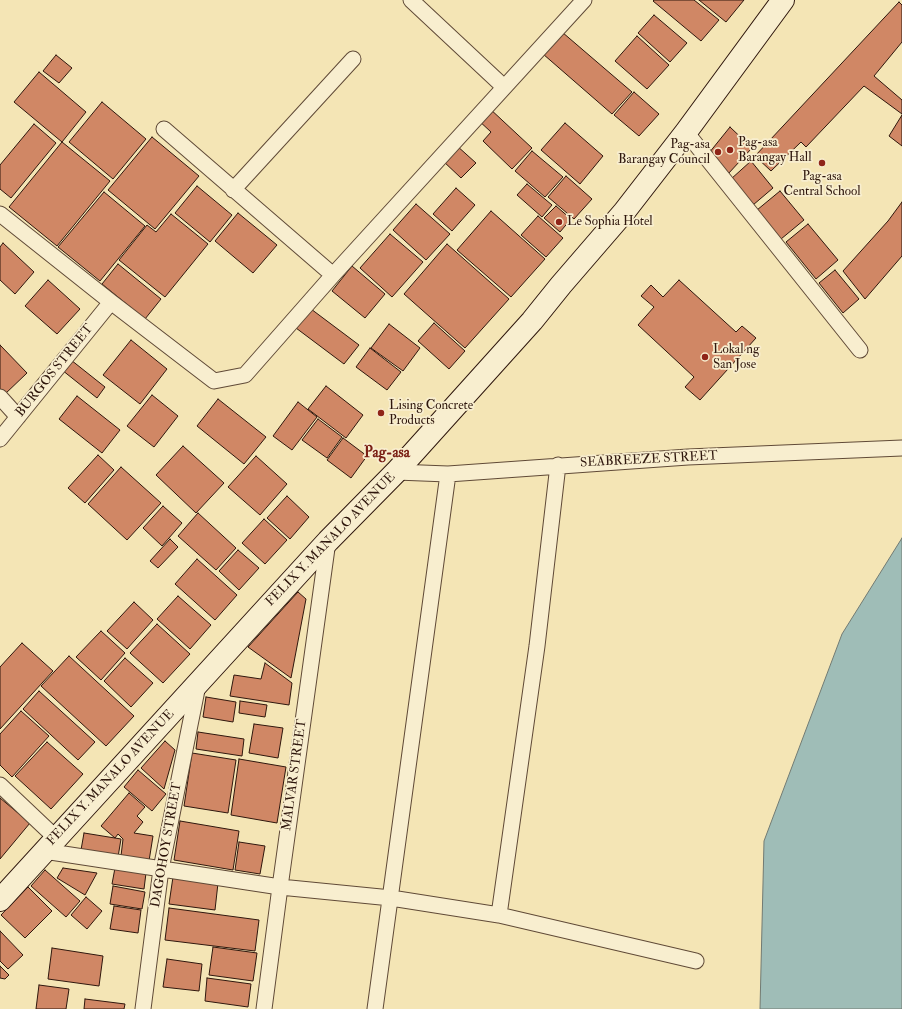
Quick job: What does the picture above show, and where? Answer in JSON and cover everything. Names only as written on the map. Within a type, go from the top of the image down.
[{"type":"main road","name":"FELIX Y. MANALO AVENUE","points":[[0,900],[328,541],[396,472],[532,321],[561,284],[624,212],[686,132],[783,0]]},
{"type":"street","points":[[411,0],[504,87]]},
{"type":"street","points":[[0,214],[214,381],[245,375],[333,275],[584,0]]},
{"type":"street","points":[[233,190],[353,59]]},
{"type":"street","points":[[164,129],[333,275]]},
{"type":"street","points":[[686,132],[860,350]]},
{"type":"street","name":"BURGOS STREET","points":[[0,439],[111,302]]},
{"type":"street","points":[[0,397],[18,417]]},
{"type":"street","name":"SEABREEZE STREET","points":[[396,472],[448,474],[558,465],[688,457],[902,448]]},
{"type":"street","points":[[499,915],[537,646],[558,465]]},
{"type":"street","points":[[375,1009],[448,474]]},
{"type":"street","name":"MALVAR STREET","points":[[264,1009],[328,541]]},
{"type":"street","name":"DAGOHOY STREET","points":[[143,1009],[161,869],[198,682]]},
{"type":"street","points":[[0,785],[50,845],[161,869],[280,887],[391,898],[499,915],[696,961]]},
{"type":"water","points":[[902,538],[902,1009],[760,1009],[764,841],[842,634]]},
{"type":"building","points":[[694,0],[719,20],[701,41],[653,1]]},
{"type":"building","points":[[699,0],[744,0],[726,22]]},
{"type":"building","points":[[899,2],[902,5],[902,42],[874,76],[902,100],[902,114],[864,86],[806,147],[801,142],[771,171],[755,156]]},
{"type":"building","points":[[654,15],[687,43],[670,62],[638,33]]},
{"type":"building","points":[[562,32],[632,92],[612,114],[543,54]]},
{"type":"building","points":[[637,36],[669,65],[647,89],[615,61]]},
{"type":"building","points":[[56,55],[72,68],[59,83],[43,71]]},
{"type":"building","points":[[39,72],[86,112],[62,142],[14,102]]},
{"type":"building","points":[[634,92],[659,114],[639,136],[614,115]]},
{"type":"building","points":[[102,102],[146,139],[113,179],[69,142]]},
{"type":"building","points":[[488,107],[532,148],[512,169],[483,141],[491,132],[477,119]]},
{"type":"building","points":[[902,115],[902,146],[889,136]]},
{"type":"building","points":[[565,123],[603,156],[580,184],[541,150]]},
{"type":"building","points":[[34,124],[56,143],[11,198],[0,189],[0,165]]},
{"type":"building","name":"Pag-asa Barangay Hall","points":[[730,127],[752,148],[728,174],[709,153]]},
{"type":"building","points":[[152,137],[199,176],[155,229],[108,190]]},
{"type":"building","points":[[62,142],[110,181],[57,246],[9,207]]},
{"type":"building","points":[[456,145],[476,163],[461,178],[442,160]]},
{"type":"building","points":[[532,151],[563,177],[545,197],[515,171]]},
{"type":"building","points":[[751,161],[773,188],[753,205],[731,179]]},
{"type":"building","points":[[566,176],[592,199],[574,219],[548,197]]},
{"type":"building","points":[[527,184],[552,205],[542,217],[517,195]]},
{"type":"building","points":[[197,186],[232,215],[210,242],[175,213]]},
{"type":"building","points":[[456,188],[475,205],[452,231],[433,214]]},
{"type":"building","points":[[780,191],[804,220],[781,239],[757,210]]},
{"type":"building","points":[[104,192],[145,226],[100,281],[58,247]]},
{"type":"building","points":[[902,202],[902,256],[865,299],[843,271],[888,221]]},
{"type":"building","points":[[416,204],[450,234],[426,260],[393,230]]},
{"type":"building","points":[[556,206],[571,219],[560,232],[544,218]]},
{"type":"building","points":[[491,211],[545,259],[511,297],[457,250]]},
{"type":"building","points":[[238,213],[277,245],[253,273],[215,241]]},
{"type":"building","points":[[171,214],[208,244],[165,297],[119,260],[147,225],[156,232]]},
{"type":"building","points":[[538,216],[563,238],[546,257],[521,235]]},
{"type":"building","points":[[808,224],[838,260],[816,279],[786,242]]},
{"type":"building","points":[[390,234],[423,262],[392,297],[360,268]]},
{"type":"building","points":[[3,243],[34,272],[15,294],[0,280],[0,247]]},
{"type":"building","points":[[447,244],[509,299],[465,348],[404,294]]},
{"type":"building","points":[[118,264],[161,299],[145,319],[102,284]]},
{"type":"building","points":[[352,266],[385,294],[365,318],[332,291]]},
{"type":"building","points":[[835,270],[859,299],[843,313],[819,283]]},
{"type":"building","points":[[48,280],[80,309],[57,334],[25,306]]},
{"type":"building","name":"Lokal ng San Jose","points":[[679,280],[736,332],[742,326],[756,338],[700,400],[685,387],[694,377],[638,325],[654,307],[641,296],[651,285],[663,297]]},
{"type":"building","points":[[311,309],[359,345],[344,364],[296,328]]},
{"type":"building","points":[[434,323],[465,351],[449,369],[418,341]]},
{"type":"building","points":[[389,324],[420,348],[403,371],[371,348]]},
{"type":"building","points":[[131,340],[167,369],[140,404],[103,375]]},
{"type":"building","points":[[0,345],[27,373],[4,395],[0,391]]},
{"type":"building","points":[[370,348],[401,372],[387,390],[356,367]]},
{"type":"building","points":[[71,360],[105,387],[97,398],[62,370]]},
{"type":"building","points":[[326,386],[363,415],[346,438],[308,409]]},
{"type":"building","points":[[152,395],[178,416],[154,447],[127,426]]},
{"type":"building","points":[[77,396],[120,430],[102,453],[59,419]]},
{"type":"building","points":[[218,399],[266,437],[244,464],[197,426]]},
{"type":"building","points":[[298,402],[317,417],[292,450],[273,436]]},
{"type":"building","points":[[318,419],[342,437],[327,458],[302,440]]},
{"type":"building","points":[[343,438],[367,456],[351,478],[327,460]]},
{"type":"building","points":[[183,446],[224,483],[196,513],[156,475]]},
{"type":"building","points":[[98,455],[114,470],[85,503],[68,488]]},
{"type":"building","points":[[256,456],[287,484],[260,515],[228,487]]},
{"type":"building","points":[[121,467],[161,503],[127,540],[88,504]]},
{"type":"building","points":[[287,496],[309,517],[290,539],[267,518]]},
{"type":"building","points":[[163,506],[182,523],[162,546],[143,528]]},
{"type":"building","points":[[198,513],[236,548],[216,570],[178,536]]},
{"type":"building","points":[[264,519],[287,540],[265,564],[242,543]]},
{"type":"building","points":[[170,539],[178,547],[158,568],[150,561]]},
{"type":"building","points":[[238,550],[259,568],[239,590],[219,571]]},
{"type":"building","points":[[197,559],[237,595],[215,620],[175,584]]},
{"type":"building","points":[[298,592],[306,599],[291,678],[248,647]]},
{"type":"building","points":[[178,596],[211,625],[190,649],[157,619]]},
{"type":"building","points":[[134,602],[153,620],[127,649],[107,631]]},
{"type":"building","points":[[157,624],[190,654],[163,683],[130,653]]},
{"type":"building","points":[[101,631],[125,653],[101,680],[76,657]]},
{"type":"building","points":[[22,643],[53,671],[0,729],[0,667]]},
{"type":"building","points":[[69,656],[134,716],[106,746],[41,686]]},
{"type":"building","points":[[125,658],[153,683],[131,707],[104,681]]},
{"type":"building","points":[[265,663],[292,683],[289,705],[230,696],[234,675],[261,679]]},
{"type":"building","points":[[39,691],[95,742],[78,760],[23,709]]},
{"type":"building","points":[[206,697],[236,702],[233,722],[203,717]]},
{"type":"building","points":[[240,701],[267,705],[265,717],[239,713]]},
{"type":"building","points":[[21,711],[49,736],[12,777],[0,765],[0,734]]},
{"type":"building","points":[[254,724],[283,728],[278,758],[249,753]]},
{"type":"building","points":[[198,732],[244,739],[242,756],[196,749]]},
{"type":"building","points":[[165,741],[175,750],[164,789],[141,768]]},
{"type":"building","points":[[47,742],[83,774],[51,809],[15,776]]},
{"type":"building","points":[[192,753],[236,760],[228,813],[184,806]]},
{"type":"building","points":[[239,759],[286,767],[277,823],[231,815]]},
{"type":"building","points":[[138,770],[166,794],[152,811],[124,787]]},
{"type":"building","points":[[129,793],[145,807],[137,816],[143,822],[134,833],[153,836],[149,861],[121,856],[123,839],[118,834],[115,838],[101,826]]},
{"type":"building","points":[[0,798],[30,823],[0,859]]},
{"type":"building","points":[[180,821],[239,831],[233,870],[174,860]]},
{"type":"building","points":[[84,833],[121,839],[118,857],[81,850]]},
{"type":"building","points":[[239,842],[265,846],[260,874],[235,870]]},
{"type":"building","points":[[63,868],[97,873],[85,895],[57,878]]},
{"type":"building","points":[[115,868],[146,873],[144,889],[112,884]]},
{"type":"building","points":[[45,870],[80,901],[66,917],[31,886]]},
{"type":"building","points":[[173,877],[218,883],[215,910],[169,904]]},
{"type":"building","points":[[113,886],[145,892],[142,909],[110,904]]},
{"type":"building","points":[[28,887],[52,911],[25,938],[1,915]]},
{"type":"building","points":[[86,897],[102,911],[87,929],[71,915]]},
{"type":"building","points":[[114,906],[141,910],[138,933],[110,929]]},
{"type":"building","points":[[169,908],[259,920],[255,951],[165,940]]},
{"type":"building","points":[[0,931],[23,955],[8,969],[0,961]]},
{"type":"building","points":[[213,947],[257,953],[253,981],[209,975]]},
{"type":"building","points":[[52,948],[103,956],[99,986],[48,979]]},
{"type":"building","points":[[167,959],[202,964],[199,991],[163,987]]},
{"type":"building","points":[[0,966],[9,975],[5,979],[0,978]]},
{"type":"building","points":[[207,978],[251,984],[248,1007],[205,1001]]},
{"type":"building","points":[[39,985],[69,989],[66,1009],[36,1009]]},
{"type":"building","points":[[85,999],[125,1004],[124,1009],[84,1009]]},
{"type":"place","name":"Pag-asa Barangay Hall","points":[[730,150]]},
{"type":"place","name":"Pag-asa Barangay Council","points":[[718,152]]},
{"type":"place","name":"Pag-asa Central School","points":[[822,163]]},
{"type":"place","name":"Le Sophia Hotel","points":[[559,222]]},
{"type":"place","name":"Lokal ng San Jose","points":[[705,357]]},
{"type":"place","name":"Lising Concrete Products","points":[[381,413]]},
{"type":"district","name":"Pag-asa","points":[[387,454]]}]
